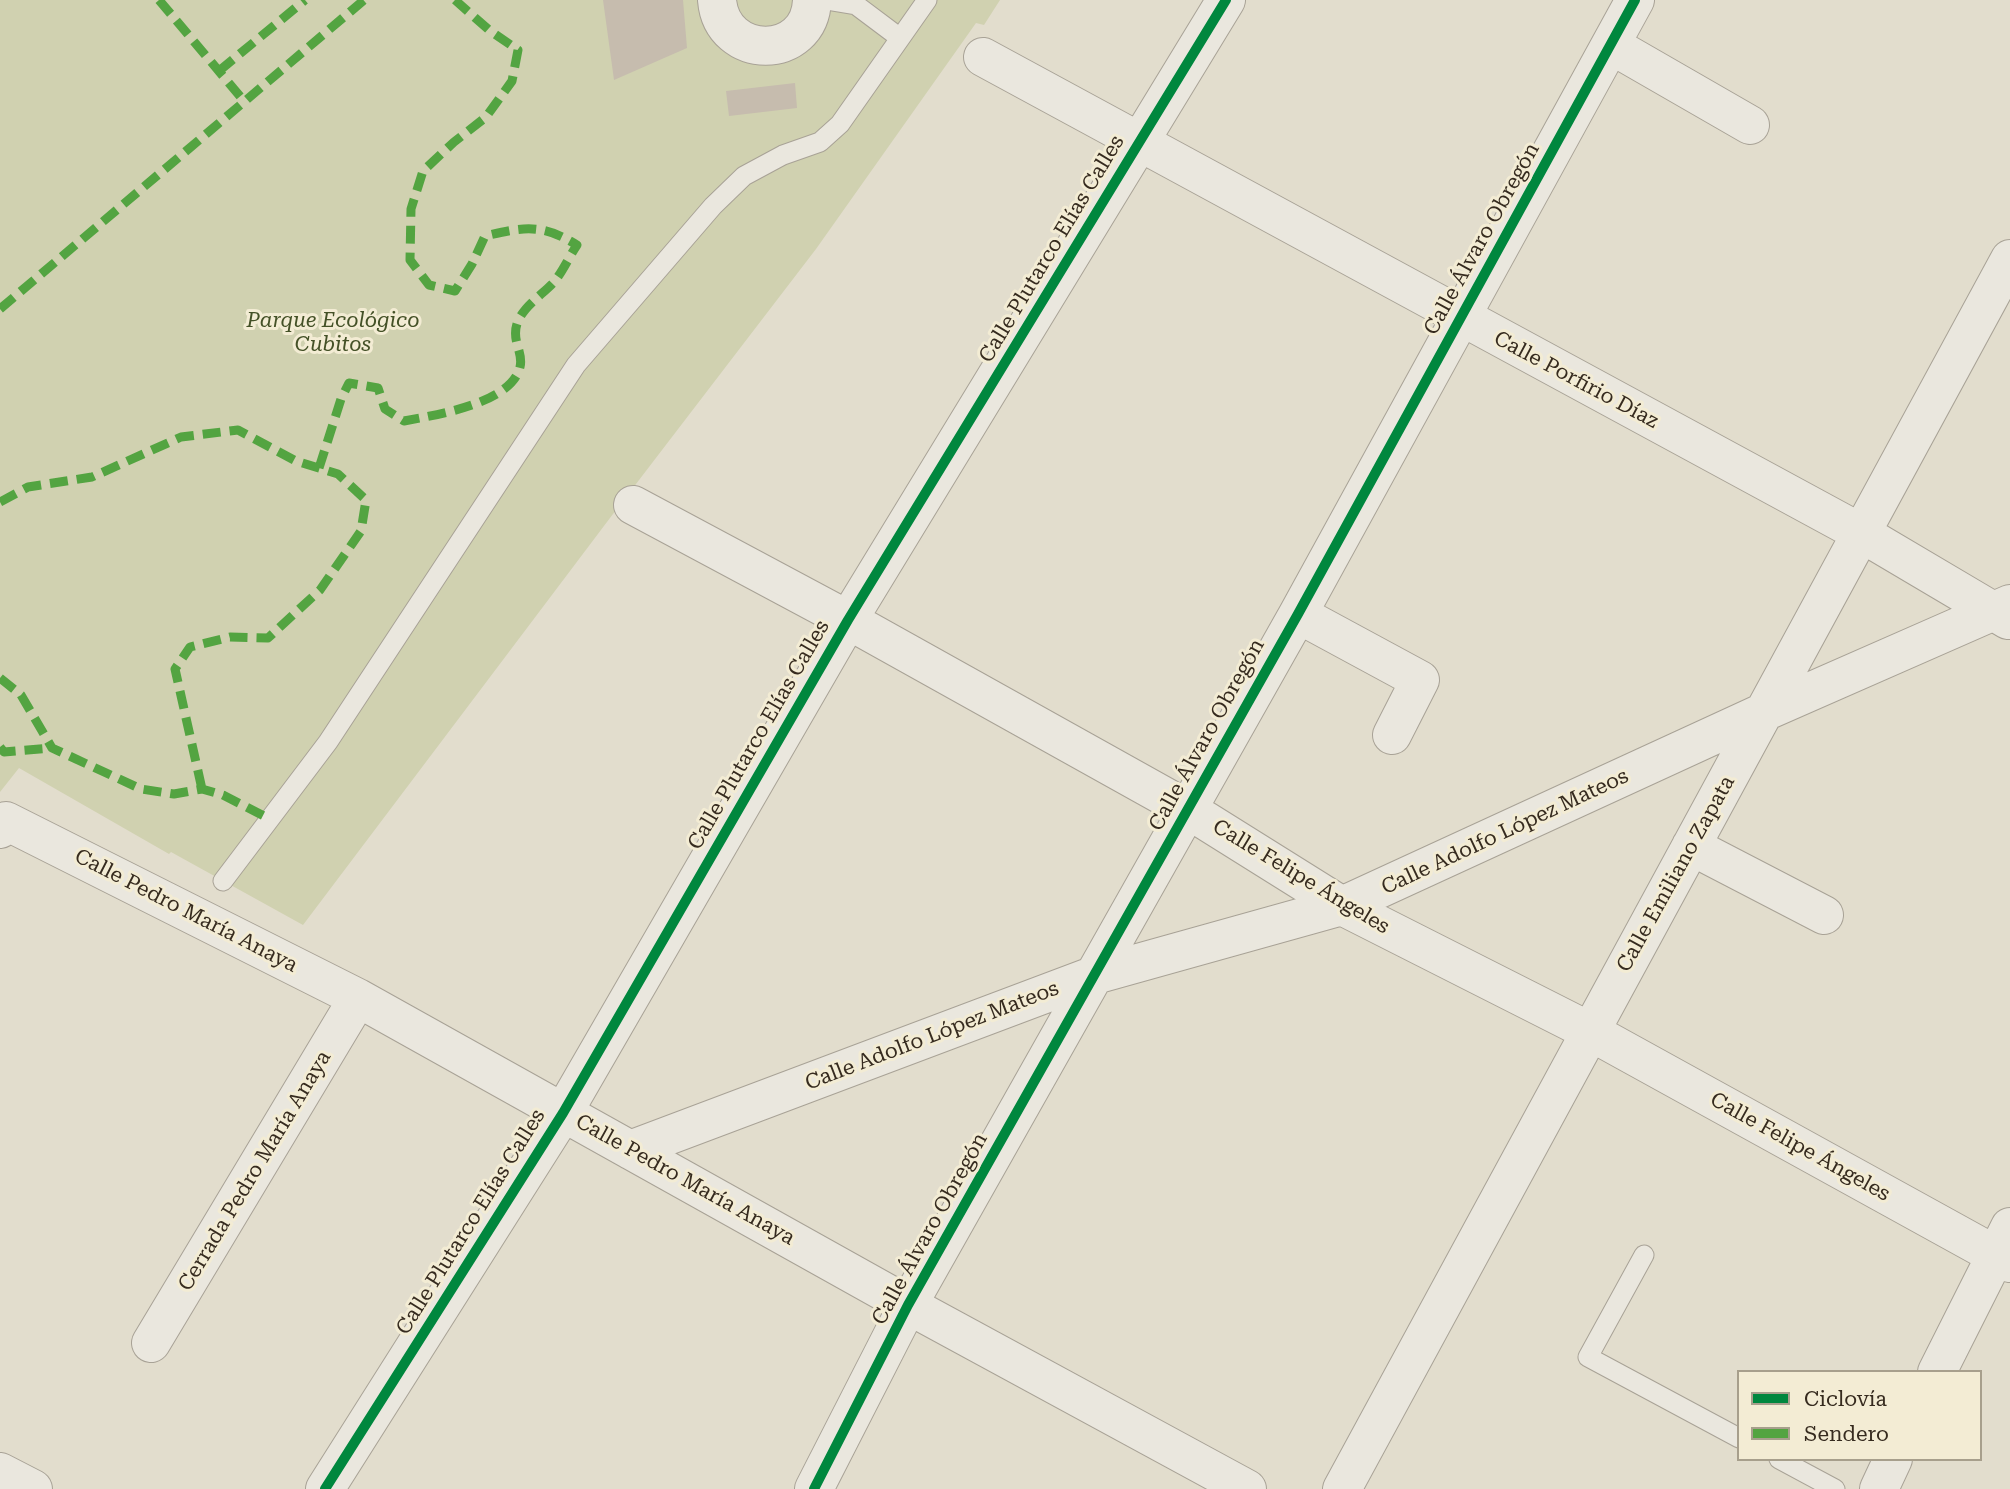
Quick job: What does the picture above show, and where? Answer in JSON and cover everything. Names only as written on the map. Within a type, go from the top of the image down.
[{"type":"street","points":[[717,0],[725,25],[736,37],[750,45],[766,47],[782,43],[796,35],[821,2]]},
{"type":"street","name":"Calle Plutarco Elías Calles","points":[[324,1489],[563,1112],[848,620],[1226,0]]},
{"type":"street","name":"Calle Álvaro Obregón","points":[[814,1489],[908,1305],[1298,614],[1635,0]]},
{"type":"street","points":[[1611,45],[1750,125]]},
{"type":"street","name":"Calle Porfirio Díaz","points":[[983,57],[2004,612]]},
{"type":"street","name":"Calle Emiliano Zapata","points":[[1342,1489],[2010,260]]},
{"type":"street","name":"Calle Felipe Ángeles","points":[[633,505],[848,620],[1188,809],[1342,906],[1591,1032],[2005,1248]]},
{"type":"street","name":"Calle Adolfo López Mateos","points":[[630,1150],[1095,975],[1342,906],[1764,712],[2004,612]]},
{"type":"street","points":[[1298,614],[1420,680],[1392,736]]},
{"type":"street","name":"Calle Pedro María Anaya","points":[[3,825],[358,998],[908,1305],[1247,1489]]},
{"type":"street","points":[[1691,846],[1825,915]]},
{"type":"street","name":"Cerrada Pedro María Anaya","points":[[151,1343],[358,998]]},
{"type":"street","points":[[1938,1370],[2005,1248]]},
{"type":"street","points":[[1879,1489],[1893,1461]]},
{"type":"street","points":[[0,1472],[33,1489]]},
{"type":"lane","points":[[223,881],[328,741],[576,366],[713,206],[744,176],[783,155],[820,142],[841,124],[927,0]]},
{"type":"lane","points":[[821,2],[856,5],[900,38]]},
{"type":"lane","points":[[1644,1255],[1588,1357],[1737,1437]]},
{"type":"lane","points":[[1783,1461],[1835,1489]]},
{"type":"green space","name":"Parque Ecológico Cubitos","points":[[0,0],[1000,0],[984,25],[976,23],[816,249],[303,925],[171,852],[169,854],[19,768],[0,792]]},
{"type":"building","points":[[603,0],[683,0],[687,48],[614,80]]},
{"type":"building","points":[[795,83],[797,108],[729,116],[726,91]]},
{"type":"marked path","points":[[159,0],[244,101]]},
{"type":"marked path","points":[[219,71],[305,0]]},
{"type":"marked path","points":[[0,309],[364,0]]},
{"type":"marked path","points":[[319,468],[341,399],[349,383],[378,388],[385,409],[404,421],[470,406],[488,399],[514,380],[521,361],[516,340],[518,321],[554,282],[577,245],[553,233],[532,229],[485,236],[455,291],[429,285],[410,260],[411,209],[423,171],[486,117],[512,81],[518,50],[489,30],[455,0]]},
{"type":"marked path","points":[[0,502],[28,487],[92,477],[181,437],[238,430],[296,461],[338,474],[366,500],[361,531],[320,590],[268,638],[230,637],[190,647],[175,669],[202,789]]},
{"type":"marked path","points":[[0,678],[21,695],[52,748],[141,789],[174,794],[202,789],[223,795],[268,818]]},
{"type":"marked path","points":[[0,747],[4,752],[52,748]]},
{"type":"cycle path","points":[[325,1489],[563,1113],[848,620],[1226,0]]},
{"type":"cycle path","points":[[814,1489],[908,1305],[1298,614],[1635,0]]}]
